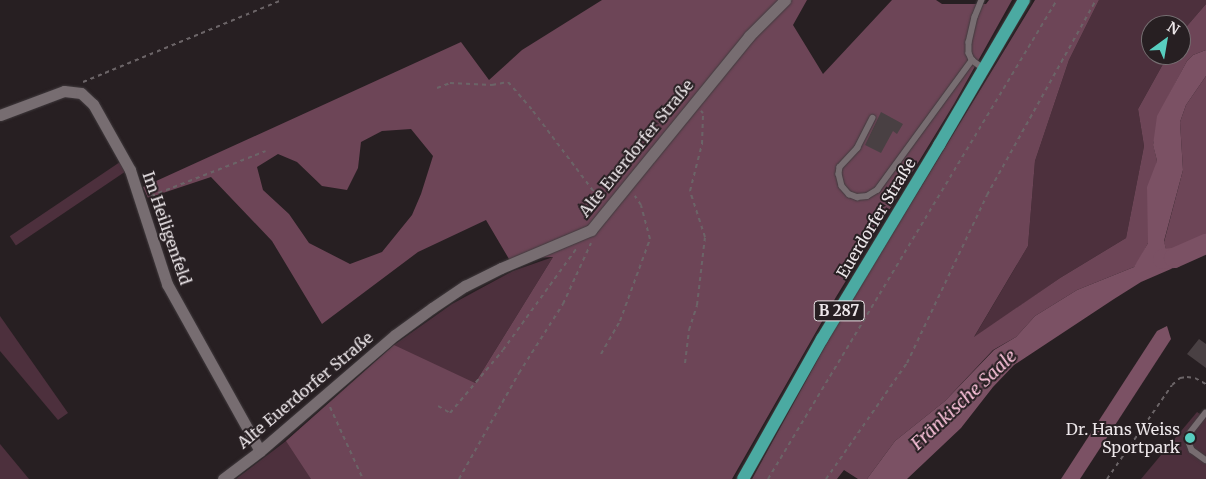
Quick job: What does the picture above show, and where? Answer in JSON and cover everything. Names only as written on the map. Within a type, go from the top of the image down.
[{"type":"main road","name":"Euerdorfer Straße","points":[[743,479],[817,347],[1024,0]]},
{"type":"street","name":"Alte Euerdorfer Straße","points":[[223,479],[260,451],[395,335],[465,286],[501,268],[591,230],[749,36],[785,0]]},
{"type":"street","points":[[0,115],[64,91]]},
{"type":"street","name":"Im Heiligenfeld","points":[[64,91],[81,93],[93,104],[130,170],[167,284],[260,451]]},
{"type":"lane","points":[[982,0],[969,42],[969,53],[972,60],[983,68]]},
{"type":"lane","points":[[873,118],[858,148],[840,167],[839,174],[842,186],[849,194],[858,197],[867,196],[877,190],[972,60]]},
{"type":"lane","points":[[1206,412],[1187,437],[1192,450],[1206,460]]},
{"type":"path","points":[[64,91],[282,0]]},
{"type":"path","points":[[768,479],[1057,0]]},
{"type":"path","points":[[826,479],[907,363],[987,195],[1096,0]]},
{"type":"path","points":[[437,88],[450,83],[492,84],[508,82],[534,111],[607,210]]},
{"type":"path","points":[[685,363],[706,237],[690,191],[702,144],[703,113],[694,104]]},
{"type":"path","points":[[140,201],[266,151]]},
{"type":"path","points":[[601,354],[620,321],[650,239],[641,205],[627,186]]},
{"type":"path","points":[[438,406],[450,413],[502,350],[591,230]]},
{"type":"path","points":[[459,479],[519,373],[563,304],[592,242],[591,230]]},
{"type":"path","points":[[1106,479],[1172,386],[1180,378],[1195,378],[1206,384]]},
{"type":"path","points":[[324,396],[363,479]]},
{"type":"shaded area","points":[[602,0],[807,0],[793,25],[823,74],[892,0],[936,0],[942,4],[986,4],[989,0],[1012,0],[954,104],[836,297],[732,479],[311,479],[286,441],[394,345],[475,383],[553,257],[509,259],[486,220],[418,252],[322,324],[272,241],[211,177],[148,198],[143,187],[461,42],[489,80],[522,50]],"holes":[[[411,129],[433,156],[412,215],[382,252],[350,264],[309,243],[289,214],[263,190],[257,167],[278,154],[297,162],[322,186],[347,190],[358,168],[361,142],[382,131]]]},
{"type":"shaded area","points":[[1035,0],[1099,0],[1069,60],[1035,161],[1028,246],[974,337],[1060,278],[1126,238],[1144,146],[1138,109],[1162,65],[1185,65],[1168,97],[1153,144],[1157,161],[1148,243],[1134,267],[1077,290],[1035,316],[1016,337],[993,350],[945,401],[895,441],[867,479],[858,479],[844,470],[837,479],[752,479],[835,328]]},
{"type":"shaded area","points":[[1099,0],[1206,0],[1206,4],[1191,21],[1191,15],[1141,15],[1141,65],[1162,65],[1138,109],[1144,146],[1126,238],[1060,278],[973,339],[1028,246],[1035,161],[1069,60]]},
{"type":"shaded area","points":[[1206,4],[1206,50],[1191,57],[1191,21]]},
{"type":"shaded area","points":[[1206,76],[1206,238],[1167,253],[1164,242],[1183,170],[1180,122],[1186,105]]},
{"type":"shaded area","points":[[120,162],[126,171],[16,245],[10,236]]},
{"type":"shaded area","points":[[553,257],[475,383],[428,479],[236,479],[286,441],[394,345],[452,304],[513,271]]},
{"type":"shaded area","points":[[0,316],[68,413],[58,420],[0,351]]},
{"type":"shaded area","name":"Dr. Hans Weiss Sportpark","points":[[1197,412],[1206,418],[1206,479],[1141,479]]},
{"type":"shaded area","points":[[0,444],[29,479],[0,479]]},
{"type":"water","points":[[1206,50],[1206,76],[1186,105],[1180,122],[1183,170],[1164,241],[1167,253],[1189,252],[1171,269],[1141,282],[1014,365],[993,387],[961,428],[907,479],[867,479],[895,441],[945,401],[994,350],[1016,337],[1035,316],[1077,290],[1134,267],[1148,243],[1147,187],[1157,161],[1153,145],[1157,116],[1185,65],[1191,65],[1191,57]]},
{"type":"water","points":[[1167,326],[1171,339],[1080,479],[1061,479],[1157,331]]},
{"type":"building","points":[[881,112],[903,124],[897,134],[893,131],[881,153],[865,145]]},
{"type":"building","points":[[1199,339],[1206,344],[1206,368],[1187,354]]},
{"type":"waterway","name":"Fränkische Saale","points":[[1163,259],[1174,258],[1206,244]]},
{"type":"place","name":"Dr. Hans Weiss Sportpark","points":[[1190,438]]}]
